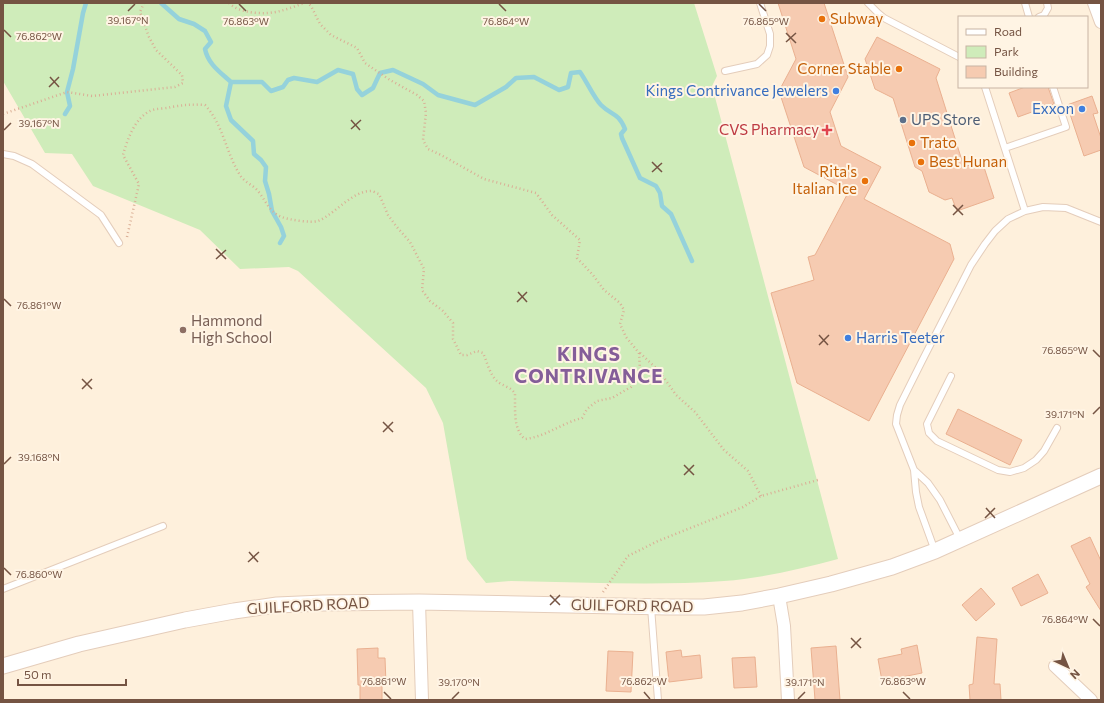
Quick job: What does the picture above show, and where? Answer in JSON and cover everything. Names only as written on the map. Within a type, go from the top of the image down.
[{"type":"street","points":[[1094,3],[1101,22]]},
{"type":"street","name":"GUILFORD ROAD","points":[[3,666],[79,644],[234,611],[277,605],[419,602],[704,607],[742,603],[831,584],[892,567],[935,551],[1101,476]]},
{"type":"street","points":[[779,596],[784,626],[788,700]]},
{"type":"street","points":[[419,602],[422,700]]},
{"type":"street","points":[[1055,666],[1090,700]]},
{"type":"lane","points":[[725,71],[757,64],[767,55],[770,46],[770,34],[760,3]]},
{"type":"lane","points":[[868,3],[884,18],[958,56]]},
{"type":"lane","points":[[1025,3],[1029,16]]},
{"type":"lane","points":[[1042,16],[1044,15],[1048,8],[1047,3]]},
{"type":"lane","points":[[985,88],[1025,211]]},
{"type":"lane","points":[[1005,148],[1066,127],[1053,88]]},
{"type":"lane","points":[[3,154],[14,156],[32,164],[101,215],[119,243]]},
{"type":"lane","points":[[935,551],[918,506],[914,470],[896,424],[900,405],[971,265],[995,231],[1008,219],[1025,211],[1043,207],[1066,208],[1101,222]]},
{"type":"lane","points":[[952,376],[927,424],[929,433],[937,441],[998,470],[1010,472],[1024,468],[1036,460],[1044,451],[1057,428]]},
{"type":"lane","points":[[914,470],[928,483],[940,500],[960,539]]},
{"type":"lane","points":[[3,589],[163,526]]},
{"type":"lane","points":[[651,607],[658,700]]},
{"type":"path","points":[[3,114],[67,92],[92,96],[175,87],[183,82],[182,75],[156,50],[149,37],[140,12],[144,3]]},
{"type":"path","points":[[229,3],[233,7],[248,13],[279,12],[304,3]]},
{"type":"path","points":[[308,3],[320,24],[331,35],[357,48],[365,63],[390,80],[417,95],[424,102],[426,113],[423,140],[428,149],[484,180],[536,193],[552,215],[580,240],[577,258],[593,275],[604,290],[620,303],[624,310],[620,324],[626,337],[660,372],[676,396],[695,412],[724,450],[748,471],[761,496]]},
{"type":"path","points":[[127,237],[139,184],[123,155],[128,137],[141,118],[150,111],[181,105],[205,105],[211,112],[219,127],[228,153],[241,177],[258,191],[272,211],[282,217],[308,222],[318,221],[361,193],[372,191],[379,194],[388,215],[410,242],[424,269],[422,290],[430,301],[443,311],[453,323],[453,339],[461,355],[467,355],[477,351],[483,353],[497,382],[510,389],[515,394],[515,414],[517,427],[520,435],[524,439],[543,434],[571,421],[582,418],[587,409],[597,401],[612,398],[631,387],[640,370],[639,352]]},
{"type":"path","points":[[594,605],[628,556],[658,541],[743,507],[761,496],[818,480]]},
{"type":"green space","points":[[3,3],[694,3],[717,76],[712,86],[838,559],[781,573],[724,581],[618,583],[511,581],[486,583],[467,559],[443,423],[426,388],[298,271],[289,267],[240,269],[200,230],[93,186],[72,154],[45,153],[3,81]]},
{"type":"building","name":"Harris Teeter","points":[[778,3],[824,3],[848,77],[830,112],[841,146],[881,167],[864,199],[950,244],[954,259],[869,421],[797,383],[771,293],[814,280],[808,257],[815,255],[849,191],[804,167],[779,91],[796,59]]},
{"type":"building","points":[[877,37],[940,69],[936,78],[964,167],[982,161],[994,198],[957,211],[952,198],[945,200],[929,192],[922,171],[915,167],[893,98],[875,89],[865,59]]},
{"type":"building","name":"Exxon","points":[[1022,88],[1048,88],[1054,104],[1018,117],[1009,93]]},
{"type":"building","points":[[1092,96],[1098,113],[1093,114],[1101,138],[1101,150],[1084,156],[1067,105]]},
{"type":"building","points":[[958,409],[1022,440],[1010,465],[946,434]]},
{"type":"building","points":[[1090,537],[1101,561],[1101,611],[1086,587],[1090,584],[1071,546]]},
{"type":"building","points":[[1038,574],[1048,593],[1021,606],[1012,588]]},
{"type":"building","points":[[981,588],[995,604],[976,621],[962,605]]},
{"type":"building","points":[[977,637],[997,639],[994,684],[1000,684],[1001,700],[970,700],[969,685],[973,684]]},
{"type":"building","points":[[917,645],[922,673],[882,681],[878,659],[902,654],[901,649]]},
{"type":"building","points":[[836,646],[840,700],[815,700],[811,648]]},
{"type":"building","points":[[378,648],[378,658],[385,658],[386,684],[382,684],[382,700],[360,700],[357,649]]},
{"type":"building","points":[[681,650],[682,657],[700,655],[702,678],[669,682],[666,652]]},
{"type":"building","points":[[608,651],[633,652],[631,692],[606,691]]},
{"type":"building","points":[[755,657],[757,687],[734,688],[732,658]]},
{"type":"waterway","points":[[65,114],[70,106],[67,92],[86,3]]},
{"type":"waterway","points":[[161,3],[179,19],[194,24],[205,31],[211,42],[205,49],[209,59],[231,82],[262,82],[271,91],[283,87],[288,80],[294,78],[317,82],[338,70],[353,74],[357,89],[362,95],[373,88],[380,73],[393,70],[423,84],[438,95],[475,105],[506,87],[516,78],[534,77],[559,90],[568,87],[571,73],[580,72],[598,102],[620,120],[625,129],[621,134],[622,138],[640,178],[656,186],[660,193],[662,206],[671,214],[692,261]]},
{"type":"waterway","points":[[231,82],[226,106],[231,120],[253,141],[254,154],[266,167],[265,181],[272,211],[284,236],[280,243]]},
{"type":"place","name":"Subway","points":[[822,19]]},
{"type":"place","name":"Corner Stable","points":[[899,69]]},
{"type":"place","name":"Kings Contrivance Jewelers","points":[[836,91]]},
{"type":"place","name":"Exxon","points":[[1082,109]]},
{"type":"place","name":"UPS Store","points":[[903,120]]},
{"type":"place","name":"CVS Pharmacy","points":[[827,130]]},
{"type":"place","name":"Trato","points":[[912,143]]},
{"type":"place","name":"Best Hunan","points":[[921,162]]},
{"type":"place","name":"Rita's Italian Ice","points":[[865,181]]},
{"type":"place","name":"Hammond High School","points":[[183,330]]},
{"type":"place","name":"Harris Teeter","points":[[848,338]]},
{"type":"district","name":"KINGS CONTRIVANCE","points":[[589,365]]}]
